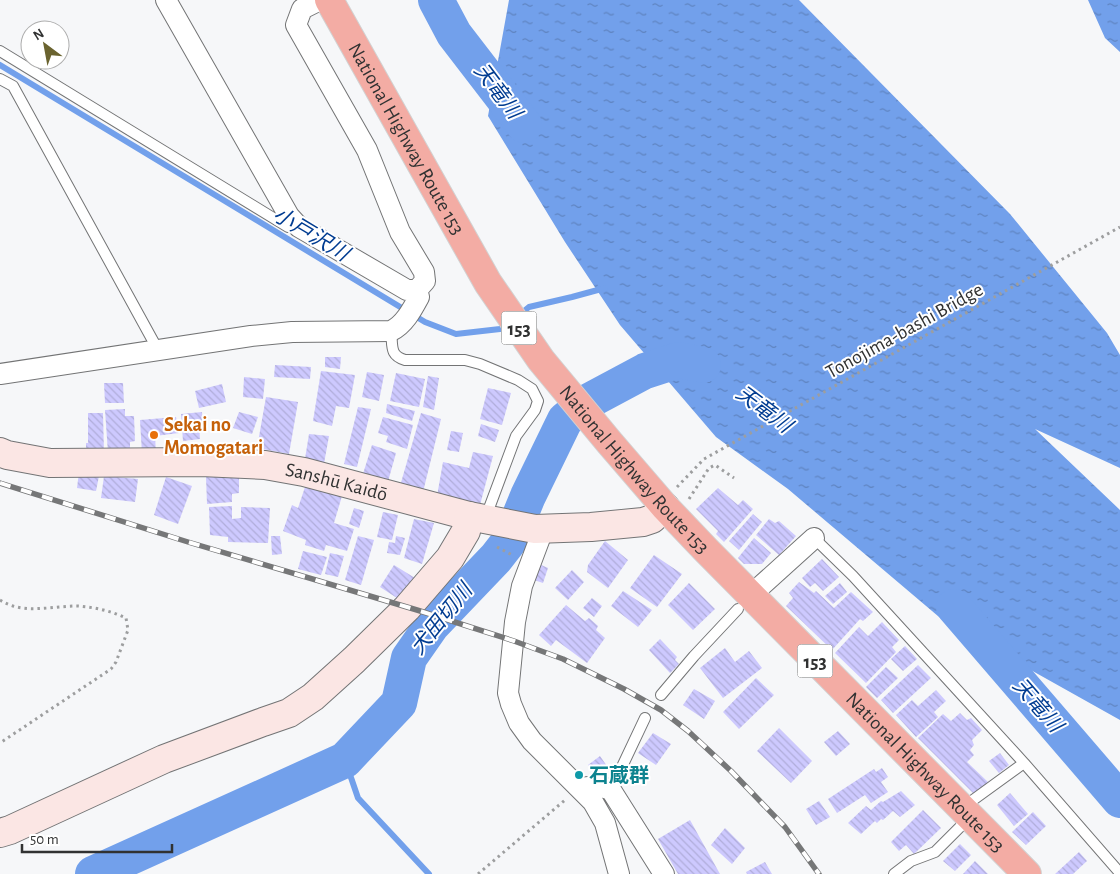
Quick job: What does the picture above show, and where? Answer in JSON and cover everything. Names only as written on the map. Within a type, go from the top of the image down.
[{"type":"highway","name":"National Highway Route 153","points":[[330,0],[488,283],[535,352],[609,442],[675,501],[706,550],[1027,874]]},
{"type":"main road","name":"Sanshū Kaidō","points":[[0,452],[50,463],[201,462],[265,465],[304,472],[485,526],[539,529],[643,522],[652,519],[675,501]]},
{"type":"main road","points":[[0,833],[164,759],[290,713],[313,697],[407,608],[450,558],[466,531],[485,526]]},
{"type":"street","points":[[166,0],[289,216],[299,227],[416,296]]},
{"type":"street","points":[[0,374],[250,336],[398,326],[425,282],[424,272],[400,232],[367,150],[296,25],[302,9],[320,0]]},
{"type":"street","points":[[539,529],[522,586],[508,693],[520,723],[532,741],[579,788],[601,814],[619,874]]},
{"type":"street","points":[[762,585],[814,538]]},
{"type":"street","points":[[579,788],[599,786],[611,790],[664,874]]},
{"type":"lane","points":[[0,51],[288,227],[299,227]]},
{"type":"lane","points":[[0,78],[13,86],[158,350]]},
{"type":"lane","points":[[398,326],[392,352],[397,357],[405,360],[465,360],[480,364],[518,380],[532,390],[538,401],[535,410],[516,436],[485,526]]},
{"type":"lane","points":[[814,538],[853,576],[1024,763],[1120,873]]},
{"type":"lane","points":[[661,695],[738,609]]},
{"type":"lane","points":[[611,790],[645,718]]},
{"type":"lane","points":[[894,874],[911,861],[935,852],[965,813],[1024,763]]},
{"type":"path","name":"Tonojima-bashi Bridge","points":[[675,501],[704,459],[1120,228]]},
{"type":"path","points":[[675,501],[709,468],[715,465],[734,478]]},
{"type":"path","points":[[485,526],[517,558]]},
{"type":"path","points":[[0,600],[7,605],[22,609],[78,606],[111,611],[126,618],[128,630],[116,662],[111,669],[0,743]]},
{"type":"path","points":[[478,874],[579,788]]},
{"type":"water","points":[[509,0],[799,0],[1010,214],[1107,333],[1120,355],[1120,468],[1035,429],[1120,510],[1120,720],[945,622],[788,489],[716,437],[620,325],[565,242],[488,116]]},
{"type":"water","points":[[1088,0],[1120,0],[1120,52],[1105,38]]},
{"type":"building","points":[[325,357],[341,357],[340,369],[325,367]]},
{"type":"building","points":[[275,365],[311,367],[310,379],[274,377]]},
{"type":"building","points":[[321,371],[355,375],[349,408],[336,406],[332,426],[313,421]]},
{"type":"building","points":[[367,372],[384,375],[379,401],[362,397]]},
{"type":"building","points":[[396,373],[425,379],[419,407],[390,401]]},
{"type":"building","points":[[428,376],[439,378],[434,410],[423,407]]},
{"type":"building","points":[[244,377],[265,379],[263,399],[243,397]]},
{"type":"building","points":[[104,383],[123,383],[124,403],[105,403]]},
{"type":"building","points":[[222,384],[226,402],[199,408],[195,391]]},
{"type":"building","points":[[488,388],[511,393],[502,425],[480,419]]},
{"type":"building","points":[[266,397],[298,402],[289,454],[257,448]]},
{"type":"building","points":[[387,404],[415,411],[412,421],[386,413]]},
{"type":"building","points":[[358,407],[371,409],[357,467],[344,464]]},
{"type":"building","points":[[125,409],[125,416],[134,416],[135,441],[130,442],[130,454],[108,453],[105,410]]},
{"type":"building","points":[[202,412],[203,426],[199,426],[200,439],[183,441],[181,414]]},
{"type":"building","points":[[239,412],[258,417],[252,434],[233,428]]},
{"type":"building","points":[[88,413],[103,413],[104,453],[86,453]]},
{"type":"building","points":[[421,413],[441,419],[423,492],[400,486]]},
{"type":"building","name":"Sekai no Momogatari","points":[[176,417],[179,433],[155,436],[156,453],[142,454],[140,420]]},
{"type":"building","points":[[383,417],[413,425],[407,449],[386,442],[388,436],[378,433]]},
{"type":"building","points":[[481,424],[499,430],[495,442],[478,436]]},
{"type":"building","points":[[451,431],[463,433],[459,452],[447,450]]},
{"type":"building","points":[[309,434],[329,436],[323,469],[304,465]]},
{"type":"building","points":[[372,445],[396,453],[387,485],[362,477]]},
{"type":"building","points":[[473,452],[493,456],[480,505],[437,496],[443,462],[469,468]]},
{"type":"building","points":[[79,472],[99,476],[96,491],[77,488]]},
{"type":"building","points":[[104,476],[138,479],[135,502],[101,498]]},
{"type":"building","points":[[166,477],[192,486],[178,524],[154,515]]},
{"type":"building","points":[[206,477],[239,477],[239,493],[232,494],[232,502],[207,504]]},
{"type":"building","points":[[306,484],[342,496],[334,523],[354,529],[347,551],[326,545],[324,551],[305,545],[306,540],[283,531],[292,505],[298,508]]},
{"type":"building","points":[[718,488],[738,505],[743,500],[753,509],[724,542],[716,534],[718,531],[696,509]]},
{"type":"building","points":[[232,506],[232,519],[241,518],[241,507],[270,508],[268,543],[228,542],[228,537],[210,535],[209,507]]},
{"type":"building","points":[[354,508],[364,511],[359,528],[349,524]]},
{"type":"building","points":[[383,512],[398,515],[392,540],[377,537]]},
{"type":"building","points":[[753,514],[762,522],[739,550],[729,541]]},
{"type":"building","points":[[414,519],[434,523],[422,564],[404,558]]},
{"type":"building","points":[[769,519],[775,523],[779,521],[796,536],[779,555],[756,535]]},
{"type":"building","points":[[271,536],[280,536],[282,554],[272,555]]},
{"type":"building","points":[[358,536],[374,540],[361,585],[345,580]]},
{"type":"building","points":[[396,536],[405,538],[400,555],[387,553],[389,542],[395,543]]},
{"type":"building","points":[[754,538],[771,553],[762,564],[744,564],[738,558]]},
{"type":"building","points":[[605,541],[628,560],[608,588],[587,572],[588,565]]},
{"type":"building","points":[[303,551],[327,557],[321,575],[298,569]]},
{"type":"building","points":[[330,553],[344,556],[338,577],[325,574]]},
{"type":"building","points":[[654,555],[682,574],[657,607],[630,588]]},
{"type":"building","points":[[822,559],[839,577],[823,591],[815,583],[810,587],[802,578]]},
{"type":"building","points":[[539,564],[548,568],[543,583],[534,580]]},
{"type":"building","points":[[394,565],[415,578],[400,600],[380,587]]},
{"type":"building","points":[[572,570],[584,582],[568,600],[555,588]]},
{"type":"building","points":[[799,582],[814,593],[816,591],[834,608],[851,592],[873,612],[863,621],[860,619],[832,650],[786,606],[793,598],[789,593]]},
{"type":"building","points":[[689,583],[715,609],[693,630],[668,605]]},
{"type":"building","points":[[840,583],[847,592],[833,604],[825,596]]},
{"type":"building","points":[[623,591],[652,610],[638,627],[611,606]]},
{"type":"building","points":[[592,598],[602,606],[594,617],[583,608]]},
{"type":"building","points":[[566,605],[585,621],[589,618],[598,626],[596,630],[605,638],[587,663],[556,640],[551,646],[539,635]]},
{"type":"building","points":[[882,622],[899,640],[892,647],[896,652],[866,683],[835,653],[859,627],[868,636]]},
{"type":"building","points":[[660,639],[677,657],[675,660],[679,664],[670,673],[649,650]]},
{"type":"building","points":[[905,646],[917,659],[903,671],[891,659]]},
{"type":"building","points":[[725,648],[735,662],[749,651],[762,668],[723,698],[700,668]]},
{"type":"building","points":[[918,665],[931,678],[893,713],[881,700]]},
{"type":"building","points":[[886,667],[898,678],[877,698],[866,687]]},
{"type":"building","points":[[756,678],[774,695],[739,729],[723,712]]},
{"type":"building","points":[[694,689],[715,701],[704,719],[683,705]]},
{"type":"building","points":[[936,690],[946,701],[934,712],[938,717],[916,737],[896,715],[912,700],[918,706]]},
{"type":"building","points":[[960,713],[967,720],[971,718],[982,730],[972,740],[974,745],[970,750],[974,755],[967,762],[988,782],[975,795],[918,738],[943,714],[951,721]]},
{"type":"building","points":[[779,728],[812,761],[791,783],[757,751]]},
{"type":"building","points":[[838,731],[850,744],[836,756],[824,742]]},
{"type":"building","points":[[653,733],[671,744],[656,765],[638,753]]},
{"type":"building","points":[[1000,753],[1009,765],[999,773],[989,761]]},
{"type":"building","points":[[600,756],[609,769],[597,778],[588,765]]},
{"type":"building","points":[[882,768],[888,777],[881,782],[888,792],[871,803],[865,795],[837,813],[828,799],[874,769],[876,772]]},
{"type":"building","points":[[901,791],[915,805],[900,817],[893,811],[883,820],[881,819],[877,823],[875,821],[861,834],[848,823],[866,806],[871,810],[881,801],[883,802]]},
{"type":"building","points":[[1010,793],[1028,814],[1014,826],[997,805]]},
{"type":"building","points":[[819,801],[830,817],[816,825],[806,809]]},
{"type":"building","points":[[923,810],[941,828],[914,854],[906,845],[899,851],[891,842]]},
{"type":"building","points":[[1033,812],[1046,826],[1026,845],[1012,832]]},
{"type":"building","points":[[690,820],[720,874],[678,874],[658,839]]},
{"type":"building","points":[[725,828],[745,848],[732,864],[711,845]]},
{"type":"building","points":[[960,844],[971,855],[955,871],[943,861]]},
{"type":"building","points":[[1079,852],[1087,861],[1073,874],[1055,874]]},
{"type":"building","points":[[975,861],[988,874],[963,874]]},
{"type":"building","points":[[765,862],[772,874],[747,874],[746,872]]},
{"type":"waterway","name":"天竜川","points":[[436,0],[454,34],[524,125]]},
{"type":"waterway","name":"小戸沢川","points":[[0,65],[425,322],[456,334],[500,329],[508,323]]},
{"type":"waterway","name":"小戸沢川","points":[[518,316],[529,307],[605,288]]},
{"type":"waterway","name":"犬田切川","points":[[93,874],[345,760],[399,703],[409,658],[432,625],[496,558],[510,540],[528,496],[565,420],[587,402],[645,371],[679,360],[703,365]]},
{"type":"waterway","name":"天竜川","points":[[954,607],[1120,800]]},
{"type":"waterway","points":[[345,760],[358,798],[429,874]]},
{"type":"railway","points":[[0,483],[188,542],[417,610],[563,659],[624,689],[661,710],[688,731],[731,771],[785,827],[819,874]]},
{"type":"place","name":"Sekai no Momogatari","points":[[154,435]]},
{"type":"place","name":"石蔵群","points":[[579,775]]}]
